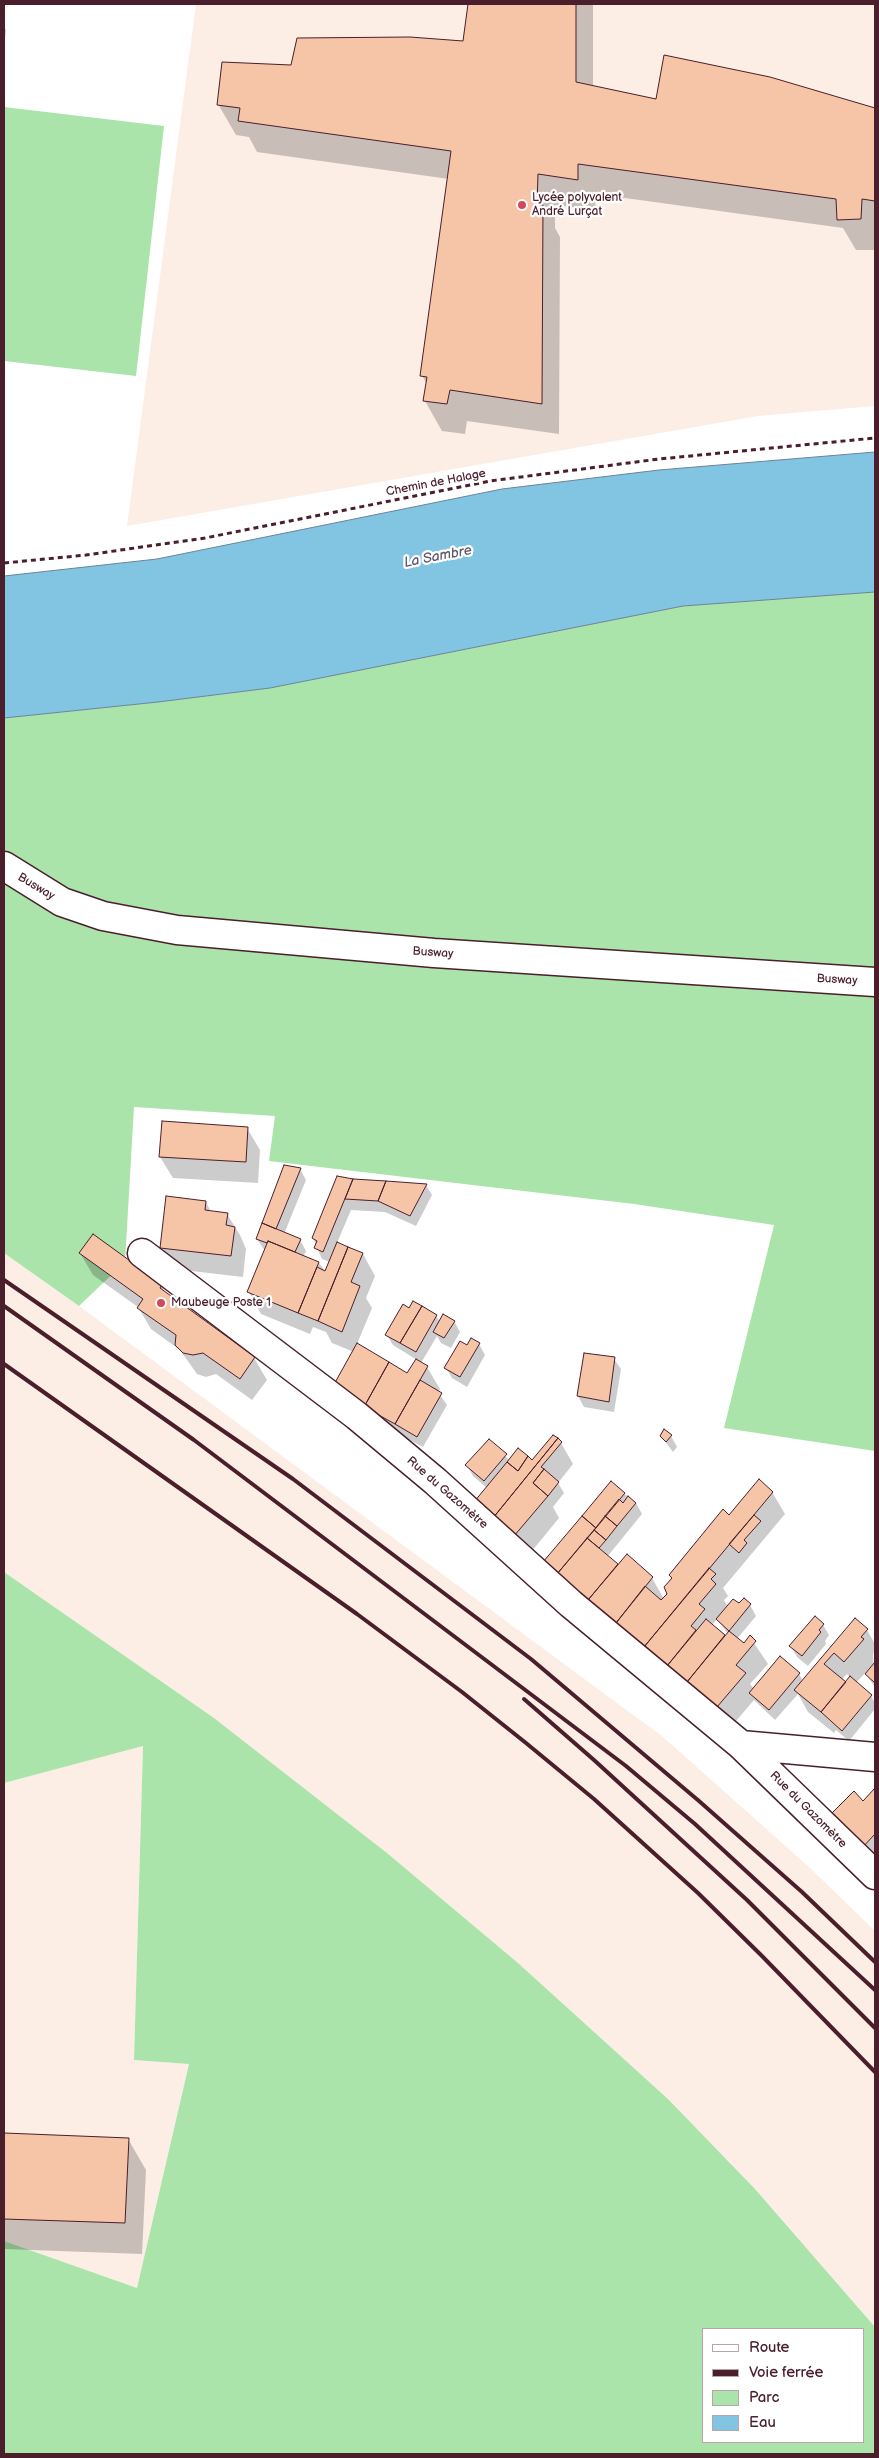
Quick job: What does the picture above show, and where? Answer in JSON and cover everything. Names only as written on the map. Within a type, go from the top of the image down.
[{"type":"street","name":"Busway","points":[[4,866],[62,902],[103,916],[177,930],[434,953],[875,982]]},
{"type":"street","name":"Rue du Gazomètre","points":[[142,1253],[357,1416],[436,1481],[571,1604],[742,1744],[875,1874]]},
{"type":"street","points":[[742,1744],[875,1757]]},
{"type":"path","name":"Chemin de Halage","points":[[4,562],[86,555],[205,538],[490,481],[658,459],[875,438]]},
{"type":"shaded area","name":"Lycée polyvalent André Lurçat","points":[[196,4],[875,4],[875,406],[758,416],[127,526]]},
{"type":"shaded area","points":[[4,1253],[79,1306],[663,1737],[809,1867],[875,1931],[875,2327],[755,2189],[668,2099],[518,1963],[387,1853],[214,1718],[4,1572]]},
{"type":"shaded area","points":[[143,1746],[134,2060],[189,2064],[137,2288],[4,2241],[4,1783]]},
{"type":"green space","points":[[4,107],[164,126],[136,376],[4,361]]},
{"type":"green space","points":[[875,592],[875,1451],[724,1428],[774,1225],[634,1204],[269,1161],[275,1116],[134,1107],[125,1262],[79,1306],[4,1253],[4,718],[270,688],[683,606]]},
{"type":"green space","points":[[4,1572],[214,1718],[387,1853],[518,1963],[668,2099],[755,2189],[875,2327],[875,2454],[4,2454],[4,2241],[137,2288],[189,2064],[134,2060],[143,1746],[4,1783]]},
{"type":"water","name":"La Sambre","points":[[875,452],[875,592],[683,606],[270,688],[4,718],[4,576],[157,559],[502,489],[659,470]]},
{"type":"building","points":[[468,4],[576,4],[576,82],[656,99],[664,55],[770,77],[875,108],[875,201],[862,199],[861,219],[837,220],[836,199],[578,164],[578,180],[538,174],[537,205],[543,205],[542,404],[450,390],[447,404],[423,401],[427,377],[420,376],[451,151],[238,121],[240,108],[217,105],[222,62],[291,65],[297,38],[410,37],[463,41]]},
{"type":"building","points":[[162,1121],[248,1127],[246,1162],[159,1157]]},
{"type":"building","points":[[284,1165],[301,1168],[276,1229],[262,1223]]},
{"type":"building","points":[[337,1176],[353,1179],[323,1252],[314,1248],[317,1241],[312,1238]]},
{"type":"building","points":[[353,1179],[386,1181],[378,1201],[345,1199]]},
{"type":"building","points":[[386,1181],[427,1184],[410,1216],[378,1201]]},
{"type":"building","points":[[166,1196],[206,1201],[205,1210],[228,1213],[226,1225],[235,1227],[231,1256],[160,1248]]},
{"type":"building","points":[[262,1223],[301,1239],[295,1252],[268,1241],[267,1243],[256,1239]]},
{"type":"building","name":"Maubeuge Poste 1","points":[[93,1234],[162,1284],[160,1288],[255,1357],[240,1379],[203,1353],[193,1355],[183,1353],[175,1345],[176,1335],[137,1308],[143,1299],[79,1253]]},
{"type":"building","points":[[268,1241],[319,1262],[298,1313],[247,1292]]},
{"type":"building","points":[[337,1242],[348,1247],[318,1321],[298,1313],[317,1267],[325,1271]]},
{"type":"building","points":[[348,1247],[363,1253],[351,1282],[360,1286],[342,1332],[318,1321]]},
{"type":"building","points":[[413,1301],[422,1306],[400,1343],[385,1335],[403,1304],[409,1308]]},
{"type":"building","points":[[422,1306],[437,1315],[416,1352],[400,1343]]},
{"type":"building","points":[[443,1314],[455,1321],[444,1338],[433,1332]]},
{"type":"building","points":[[471,1338],[480,1343],[460,1377],[444,1368],[460,1341],[467,1345]]},
{"type":"building","points":[[357,1343],[389,1362],[364,1407],[332,1388]]},
{"type":"building","points":[[584,1353],[615,1357],[609,1402],[577,1396]]},
{"type":"building","points":[[416,1359],[428,1366],[395,1424],[364,1407],[389,1362],[407,1373]]},
{"type":"building","points":[[420,1380],[442,1393],[417,1437],[395,1424]]},
{"type":"building","points":[[664,1429],[672,1435],[666,1442],[660,1436]]},
{"type":"building","points":[[553,1435],[558,1438],[493,1518],[474,1502],[507,1462],[518,1471],[528,1456],[532,1460]]},
{"type":"building","points":[[558,1438],[562,1442],[541,1467],[544,1469],[533,1483],[548,1496],[514,1536],[493,1518]]},
{"type":"building","points":[[489,1439],[507,1454],[484,1481],[465,1465]]},
{"type":"building","points":[[518,1448],[528,1456],[518,1471],[507,1462]]},
{"type":"building","points":[[544,1469],[559,1482],[548,1496],[533,1483]]},
{"type":"building","points":[[759,1479],[773,1492],[644,1647],[616,1623],[645,1586],[661,1600],[667,1594],[664,1587],[672,1578],[669,1575],[723,1509],[729,1515]]},
{"type":"building","points":[[611,1481],[625,1493],[596,1528],[582,1516]]},
{"type":"building","points":[[628,1496],[636,1503],[617,1526],[605,1516],[619,1499],[623,1503]]},
{"type":"building","points":[[754,1515],[761,1521],[744,1540],[747,1543],[739,1553],[729,1544]]},
{"type":"building","points":[[582,1516],[596,1528],[557,1574],[543,1562]]},
{"type":"building","points":[[605,1516],[617,1526],[606,1540],[594,1530]]},
{"type":"building","points":[[594,1530],[606,1540],[599,1548],[587,1538]]},
{"type":"building","points":[[587,1538],[618,1564],[588,1600],[557,1574]]},
{"type":"building","points":[[627,1554],[653,1577],[616,1623],[588,1600]]},
{"type":"building","points":[[709,1568],[716,1574],[711,1579],[716,1584],[699,1604],[705,1609],[691,1626],[696,1630],[667,1666],[644,1647]]},
{"type":"building","points":[[744,1598],[751,1604],[729,1631],[716,1619],[733,1599],[739,1603]]},
{"type":"building","points":[[815,1616],[824,1624],[819,1630],[821,1632],[802,1656],[789,1646]]},
{"type":"building","points":[[855,1618],[868,1629],[861,1637],[864,1639],[844,1662],[834,1653],[824,1664],[846,1682],[821,1712],[794,1690]]},
{"type":"building","points":[[706,1619],[725,1635],[687,1682],[667,1666]]},
{"type":"building","points":[[729,1631],[744,1643],[750,1635],[756,1641],[736,1665],[746,1673],[717,1707],[687,1682]]},
{"type":"building","points":[[780,1656],[800,1673],[769,1710],[749,1693]]},
{"type":"building","points":[[875,1662],[875,1683],[865,1674]]},
{"type":"building","points":[[850,1676],[872,1695],[842,1731],[821,1712]]},
{"type":"building","points":[[875,1788],[875,1834],[862,1848],[828,1817],[854,1791],[863,1801]]},
{"type":"building","points":[[4,2133],[129,2138],[125,2223],[4,2219]]},
{"type":"railway","points":[[4,1280],[293,1479],[531,1659],[699,1801],[802,1892],[875,1962]]},
{"type":"railway","points":[[4,1306],[194,1440],[626,1766],[695,1824],[875,1990]]},
{"type":"railway","points":[[4,1364],[357,1614],[462,1692],[526,1743],[594,1799],[698,1893],[875,2072]]},
{"type":"railway","points":[[524,1699],[594,1760],[747,1900],[875,2028]]},
{"type":"place","name":"Lycée polyvalent André Lurçat","points":[[522,205]]},
{"type":"place","name":"Maubeuge Poste 1","points":[[161,1303]]}]
